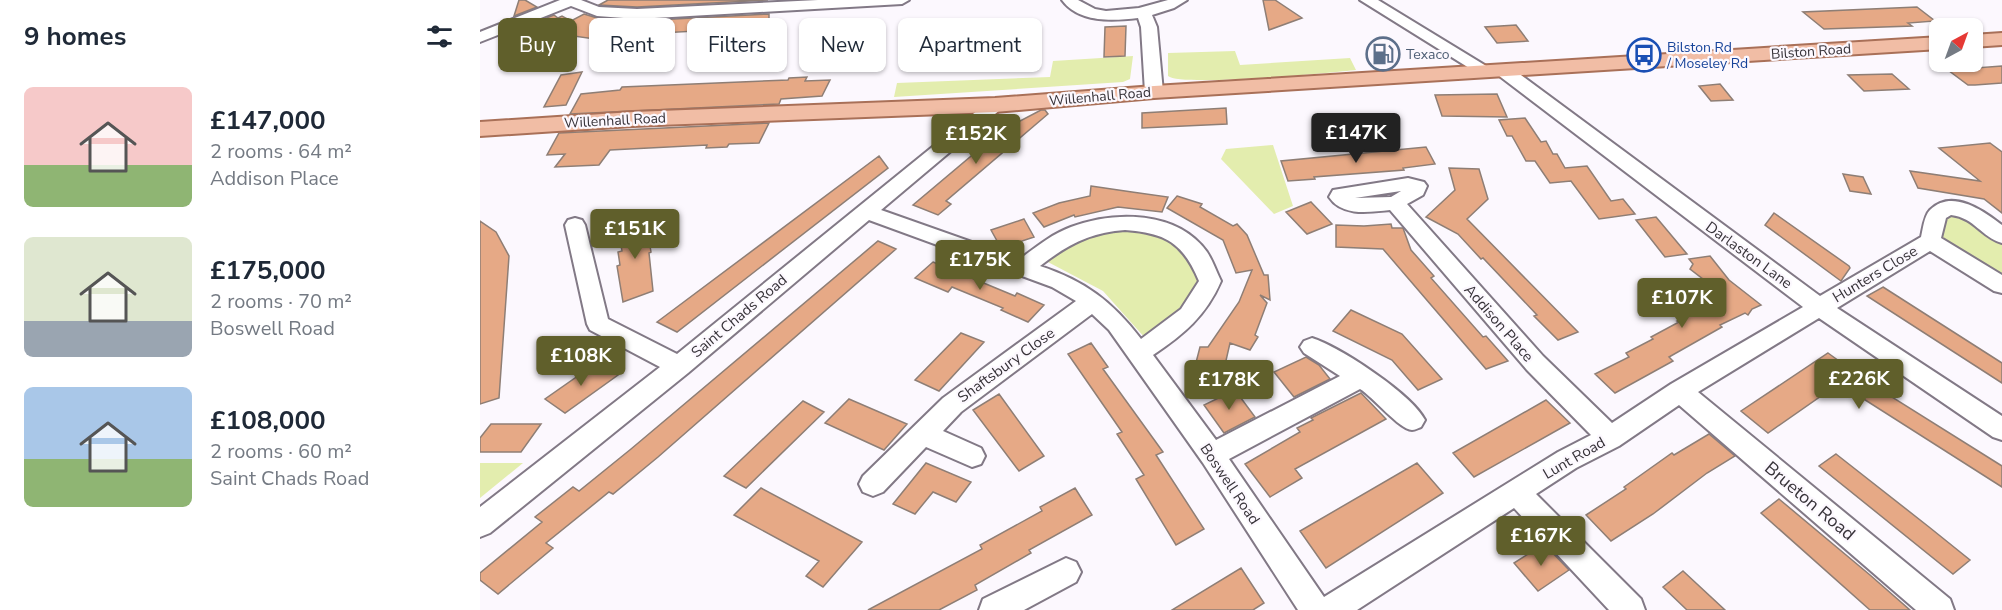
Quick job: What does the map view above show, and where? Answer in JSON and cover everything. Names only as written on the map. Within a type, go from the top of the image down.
[{"type":"main road","points":[[1983,40],[2002,39]]},
{"type":"main road","name":"Bilston Road","points":[[1496,72],[1929,44]]},
{"type":"main road","name":"Willenhall Road","points":[[480,129],[633,119],[995,105],[1154,92],[1496,72]]},
{"type":"street","points":[[480,38],[568,1],[597,11],[637,14],[902,0]]},
{"type":"street","points":[[1069,0],[1083,9],[1102,14],[1144,13],[1160,10],[1180,0]]},
{"type":"street","name":"Darlaston Lane","points":[[1366,0],[1496,72],[1819,307],[2002,429]]},
{"type":"street","points":[[1144,13],[1149,27],[1154,92]]},
{"type":"street","name":"Saint Chads Road","points":[[480,524],[679,366],[995,105]]},
{"type":"street","name":"Addison Place","points":[[1395,203],[1535,363],[1610,438]]},
{"type":"street","name":"Hunters Close","points":[[1819,307],[1930,241],[1937,215],[1947,208],[1970,211],[2002,237]]},
{"type":"street","name":"Boswell Road","points":[[864,211],[1060,280],[1094,301],[1117,324],[1212,455],[1315,610]]},
{"type":"street","points":[[1023,267],[1063,239],[1080,231],[1107,224],[1139,223],[1156,228],[1190,247],[1202,262],[1210,281],[1206,290],[1187,320],[1137,353]]},
{"type":"street","points":[[575,225],[598,324],[679,366]]},
{"type":"street","name":"Hunters Close","points":[[1930,241],[2002,285]]},
{"type":"street","name":"Shaftsbury Close","points":[[873,484],[952,405],[1094,301]]},
{"type":"street","name":"Lunt Road","points":[[1330,610],[1567,460],[1610,438],[1680,391],[1819,307]]},
{"type":"street","points":[[1312,347],[1362,375],[1380,388],[1412,420]]},
{"type":"street","points":[[1212,455],[1362,375]]},
{"type":"street","name":"Brueton Road","points":[[1680,391],[1940,610]]},
{"type":"street","points":[[923,434],[972,456]]},
{"type":"street","points":[[1516,492],[1630,610]]},
{"type":"street","points":[[999,609],[1066,572]]},
{"type":"green space","points":[[1235,51],[1240,65],[1350,58],[1356,70],[1226,80],[1179,79],[1168,76],[1168,53]]},
{"type":"green space","points":[[1133,56],[1130,79],[1123,82],[894,97],[897,83],[1050,77],[1053,61]]},
{"type":"green space","points":[[1273,145],[1293,206],[1274,214],[1221,159],[1226,149]]},
{"type":"green space","points":[[1955,213],[1965,215],[2002,243],[2002,276],[1943,241],[1942,234],[1948,217]]},
{"type":"green space","points":[[1113,227],[1163,235],[1188,254],[1198,274],[1196,288],[1185,306],[1146,339],[1103,291],[1046,261],[1083,234]]},
{"type":"green space","points":[[480,463],[523,463],[480,498]]},
{"type":"building","points":[[519,0],[525,0],[537,7],[514,16]]},
{"type":"building","points":[[608,0],[768,0],[637,7],[599,5]]},
{"type":"building","points":[[1263,0],[1275,0],[1302,18],[1269,30]]},
{"type":"building","points":[[1917,7],[1931,18],[1929,18],[1929,21],[1908,23],[1912,26],[1824,29],[1803,12]]},
{"type":"building","points":[[584,14],[597,18],[589,18],[589,38],[577,36],[577,18]]},
{"type":"building","points":[[769,14],[769,18],[694,18]]},
{"type":"building","points":[[687,18],[687,32],[675,32],[675,19]]},
{"type":"building","points":[[1516,25],[1528,41],[1497,43],[1485,27]]},
{"type":"building","points":[[1126,26],[1125,56],[1104,57],[1105,27]]},
{"type":"building","points":[[2002,66],[2002,83],[1968,85],[1951,72],[1983,72],[1983,67]]},
{"type":"building","points":[[582,72],[566,105],[544,107],[561,75]]},
{"type":"building","points":[[1892,74],[1909,89],[1864,91],[1848,75]]},
{"type":"building","points":[[807,77],[805,81],[830,80],[822,96],[781,99],[779,104],[570,114],[581,94],[620,90],[622,87],[788,80],[789,78]]},
{"type":"building","points":[[1720,84],[1733,100],[1711,101],[1699,86]]},
{"type":"building","points":[[1497,94],[1507,117],[1442,116],[1435,95]]},
{"type":"building","points":[[1226,108],[1227,124],[1142,128],[1142,113]]},
{"type":"building","points":[[1045,110],[1048,114],[946,201],[951,204],[938,215],[913,205],[1001,131]]},
{"type":"building","points":[[1525,118],[1541,142],[1546,141],[1553,154],[1557,154],[1565,168],[1587,166],[1611,201],[1623,199],[1635,214],[1599,219],[1571,181],[1550,183],[1535,161],[1526,161],[1512,136],[1507,136],[1499,120]]},
{"type":"building","points":[[769,123],[759,143],[729,144],[727,147],[706,148],[707,145],[610,150],[599,165],[555,167],[565,154],[547,155],[559,133]]},
{"type":"building","points":[[1990,143],[2002,152],[2002,213],[1984,199],[1918,188],[1910,171],[1980,181],[1939,148]]},
{"type":"building","points":[[1426,147],[1435,164],[1403,168],[1404,170],[1314,177],[1315,179],[1288,181],[1281,161]]},
{"type":"building","points":[[879,156],[888,168],[677,332],[657,322]]},
{"type":"building","points":[[1449,168],[1479,169],[1488,199],[1467,219],[1578,332],[1558,340],[1534,316],[1537,315],[1458,234],[1426,217],[1455,190]]},
{"type":"building","points":[[1843,174],[1863,177],[1871,194],[1850,191]]},
{"type":"building","points":[[1091,186],[1168,197],[1162,212],[1118,207],[1075,217],[1074,215],[1044,227],[1033,213],[1059,203],[1090,196]]},
{"type":"building","points":[[1177,196],[1202,204],[1200,207],[1233,226],[1237,224],[1247,235],[1264,275],[1268,275],[1270,300],[1260,295],[1267,303],[1255,335],[1258,337],[1250,350],[1230,343],[1222,378],[1193,374],[1200,347],[1208,347],[1239,302],[1252,270],[1236,273],[1223,240],[1167,208]]},
{"type":"building","points":[[1311,202],[1332,224],[1307,234],[1286,212]]},
{"type":"building","points":[[1774,213],[1849,266],[1850,268],[1841,281],[1765,225]]},
{"type":"building","points":[[1656,217],[1687,254],[1665,257],[1636,220]]},
{"type":"building","points":[[648,218],[653,239],[649,240],[651,252],[649,253],[653,291],[623,302],[617,266],[620,265],[618,252],[622,251],[620,240],[624,238],[622,226]]},
{"type":"building","points":[[1024,219],[1034,237],[1001,248],[991,230]]},
{"type":"building","points":[[480,221],[496,232],[509,256],[499,398],[480,404]]},
{"type":"building","points":[[1391,224],[1392,228],[1403,228],[1411,250],[1434,276],[1431,278],[1483,337],[1486,336],[1508,361],[1486,369],[1383,249],[1336,247],[1336,225]]},
{"type":"building","points":[[878,241],[896,249],[658,457],[613,494],[609,492],[546,543],[553,548],[498,594],[480,580],[480,573],[542,522],[535,517],[573,487],[579,491]]},
{"type":"building","points":[[1710,256],[1729,280],[1761,305],[1752,309],[1748,315],[1745,313],[1720,325],[1722,327],[1669,357],[1673,361],[1615,393],[1595,374],[1629,357],[1626,353],[1653,339],[1651,337],[1679,322],[1677,321],[1725,296],[1690,269],[1693,264],[1689,259]]},
{"type":"building","points":[[933,262],[1015,296],[1017,293],[1044,305],[1028,322],[1001,310],[1003,308],[952,287],[948,292],[915,278]]},
{"type":"building","points":[[1883,287],[2002,363],[2002,383],[1867,296]]},
{"type":"building","points":[[1351,310],[1402,334],[1442,379],[1418,390],[1392,360],[1333,331]]},
{"type":"building","points":[[961,333],[984,342],[939,391],[915,380]]},
{"type":"building","points":[[1091,343],[1108,367],[1103,369],[1163,452],[1156,455],[1204,529],[1176,545],[1136,479],[1144,475],[1117,434],[1122,432],[1068,354]]},
{"type":"building","points":[[1828,353],[1871,384],[2002,466],[2002,487],[1848,389],[1846,391],[1837,385],[1768,433],[1741,411]]},
{"type":"building","points":[[1306,357],[1319,365],[1330,379],[1294,397],[1274,372]]},
{"type":"building","points":[[598,362],[618,375],[565,413],[545,399]]},
{"type":"building","points":[[1235,390],[1255,417],[1224,433],[1204,405]]},
{"type":"building","points":[[1361,393],[1386,419],[1295,469],[1302,478],[1270,497],[1245,464],[1300,432],[1297,428],[1313,420],[1311,418]]},
{"type":"building","points":[[999,394],[1044,456],[1019,471],[973,410]]},
{"type":"building","points":[[849,399],[907,424],[884,450],[825,423]]},
{"type":"building","points":[[1546,400],[1570,423],[1474,477],[1453,453]]},
{"type":"building","points":[[803,401],[824,412],[746,488],[724,476]]},
{"type":"building","points":[[491,424],[541,424],[521,452],[480,452],[480,438]]},
{"type":"building","points":[[1709,434],[1735,456],[1707,473],[1653,514],[1611,541],[1586,515],[1626,489],[1624,487],[1672,453],[1674,455]]},
{"type":"building","points":[[1836,454],[1970,560],[1953,574],[1819,466]]},
{"type":"building","points":[[926,463],[971,482],[956,502],[933,492],[915,514],[893,504]]},
{"type":"building","points":[[1417,463],[1443,493],[1326,568],[1300,531]]},
{"type":"building","points":[[761,488],[862,542],[823,587],[806,576],[819,561],[734,515]]},
{"type":"building","points":[[1075,488],[1092,515],[1029,550],[1031,553],[975,585],[977,590],[939,610],[868,610],[982,549],[980,545],[1042,511],[1040,507]]},
{"type":"building","points":[[1779,499],[1910,610],[1870,610],[1761,513]]},
{"type":"building","points":[[1544,544],[1569,570],[1538,591],[1514,563]]},
{"type":"building","points":[[1241,568],[1264,603],[1253,610],[1172,610]]},
{"type":"building","points":[[1683,571],[1725,610],[1687,610],[1663,587]]},
{"type":"place","name":"Texaco","points":[[1383,54]]},
{"type":"place","name":"Bilston Rd / Moseley Rd","points":[[1644,55]]}]
